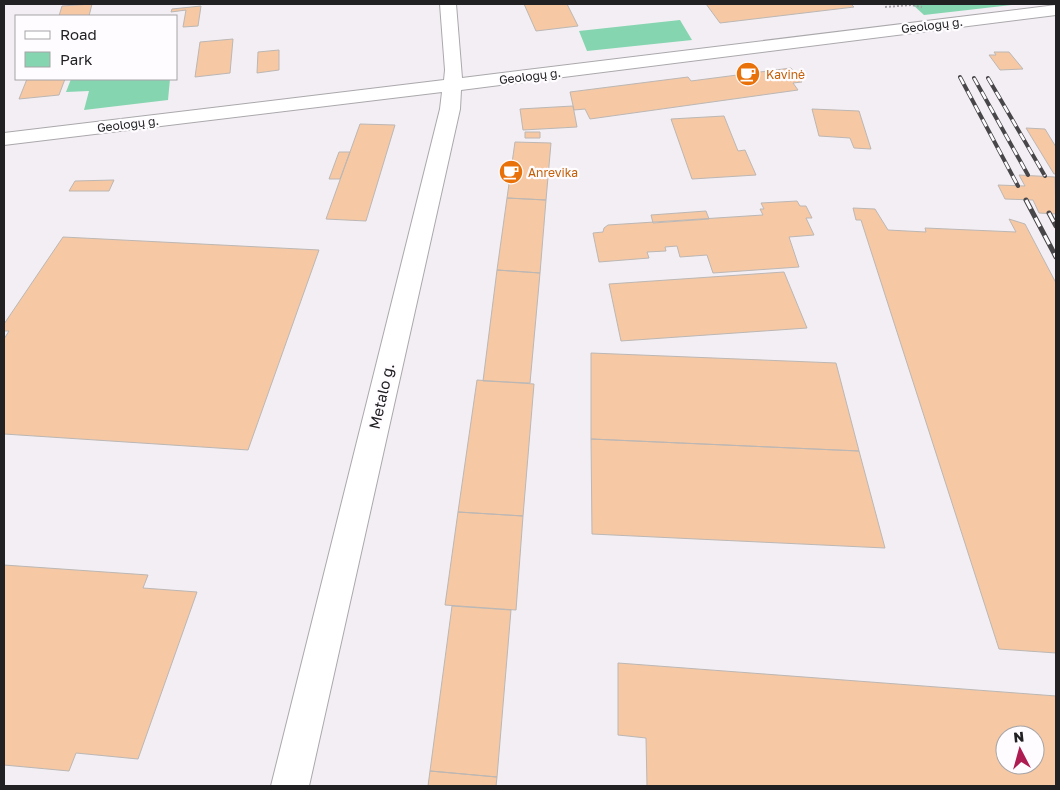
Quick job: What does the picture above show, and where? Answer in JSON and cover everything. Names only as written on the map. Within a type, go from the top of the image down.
[{"type":"street","name":"Metalo g.","points":[[290,786],[450,109],[454,70],[448,4]]},
{"type":"street","name":"Geologų g.","points":[[4,139],[1056,10]]},
{"type":"green space","points":[[912,4],[1021,4],[924,15]]},
{"type":"green space","points":[[680,20],[692,40],[587,51],[579,31]]},
{"type":"green space","points":[[71,80],[170,80],[168,100],[84,110],[89,91],[66,92]]},
{"type":"building","points":[[92,4],[89,15],[59,15],[62,6]]},
{"type":"building","points":[[524,4],[567,4],[578,26],[536,31]]},
{"type":"building","points":[[706,4],[851,4],[854,7],[720,23]]},
{"type":"building","points":[[201,6],[198,26],[183,27],[186,10],[171,12],[172,9]]},
{"type":"building","points":[[233,39],[230,73],[195,77],[200,42]]},
{"type":"building","points":[[279,50],[279,70],[257,73],[258,52]]},
{"type":"building","points":[[994,52],[1009,52],[1023,69],[1000,70],[989,55],[996,55]]},
{"type":"building","points":[[791,68],[802,82],[793,83],[798,90],[590,119],[585,109],[574,110],[570,92],[688,77],[691,81]]},
{"type":"building","points":[[27,80],[65,80],[59,95],[19,99]]},
{"type":"building","points":[[573,106],[577,127],[523,130],[520,109]]},
{"type":"building","points":[[812,109],[859,111],[871,149],[854,148],[850,138],[819,136]]},
{"type":"building","points":[[724,116],[738,151],[745,150],[756,175],[692,179],[671,119]]},
{"type":"building","points":[[360,124],[395,125],[366,221],[326,219]]},
{"type":"building","points":[[1026,128],[1045,129],[1056,147],[1056,174],[1054,174]]},
{"type":"building","points":[[525,132],[540,132],[540,138],[525,138]]},
{"type":"building","points":[[515,142],[551,143],[546,200],[507,198]]},
{"type":"building","points":[[339,152],[350,152],[340,179],[329,179]]},
{"type":"building","points":[[1019,175],[1055,177],[1056,214],[1039,213],[1033,200],[1005,199],[998,185],[1025,186]]},
{"type":"building","points":[[114,180],[109,191],[69,191],[75,181]]},
{"type":"building","points":[[507,198],[546,200],[540,273],[497,270]]},
{"type":"building","points":[[797,201],[800,206],[806,206],[812,218],[806,218],[814,235],[789,237],[799,267],[713,273],[707,255],[680,257],[677,246],[665,247],[666,251],[647,252],[649,258],[599,262],[593,233],[603,232],[604,228],[608,225],[763,215],[760,209],[764,209],[761,203]]},
{"type":"building","points":[[853,208],[875,209],[888,230],[926,232],[925,228],[1016,232],[1009,219],[1025,224],[1056,283],[1056,653],[999,649],[861,220],[856,220]]},
{"type":"building","points":[[706,211],[709,219],[653,223],[651,215]]},
{"type":"building","points":[[63,237],[319,250],[248,450],[4,434],[4,339],[9,331],[4,331],[4,324]]},
{"type":"building","points":[[497,270],[540,273],[530,383],[483,381]]},
{"type":"building","points":[[784,272],[807,328],[621,341],[609,284]]},
{"type":"building","points":[[591,353],[836,363],[859,451],[591,439]]},
{"type":"building","points":[[477,380],[534,384],[523,516],[458,512]]},
{"type":"building","points":[[591,439],[859,451],[885,548],[592,534]]},
{"type":"building","points":[[458,512],[523,516],[516,610],[445,605]]},
{"type":"building","points":[[4,565],[148,575],[143,588],[197,592],[138,759],[76,753],[69,771],[4,765]]},
{"type":"building","points":[[452,606],[511,610],[497,777],[430,771]]},
{"type":"building","points":[[618,663],[1056,696],[1056,786],[647,786],[646,738],[618,735]]},
{"type":"building","points":[[430,771],[497,777],[496,786],[428,786]]},
{"type":"railway","points":[[960,77],[1018,186]]},
{"type":"railway","points":[[974,78],[1028,175]]},
{"type":"railway","points":[[988,78],[1045,176]]},
{"type":"railway","points":[[1026,200],[1056,257]]},
{"type":"railway","points":[[1049,213],[1056,226]]},
{"type":"place","name":"Kavinė","points":[[748,74]]},
{"type":"place","name":"Anrevika","points":[[511,172]]}]
